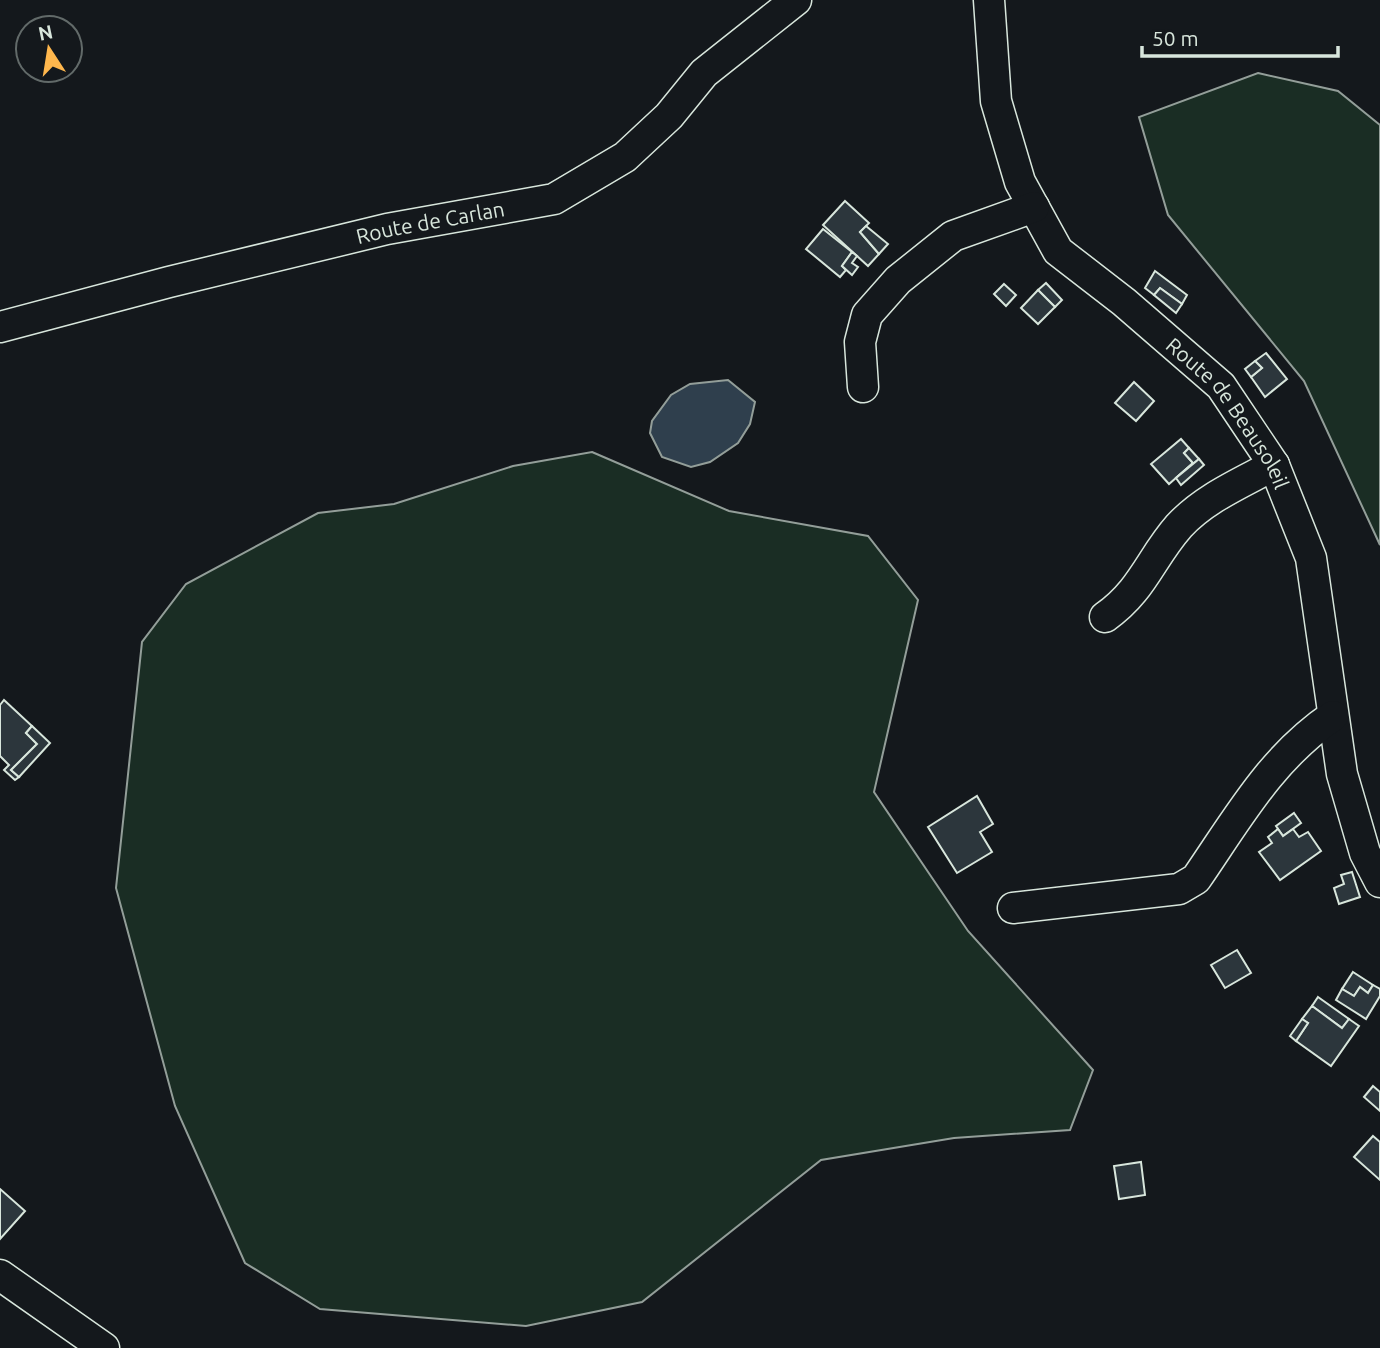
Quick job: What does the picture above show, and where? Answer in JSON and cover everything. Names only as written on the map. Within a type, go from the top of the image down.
[{"type":"street","name":"Route de Carlan","points":[[0,327],[169,282],[387,229],[554,198],[625,157],[669,116],[704,73],[796,0]]},
{"type":"street","name":"Route de Beausoleil","points":[[989,0],[996,101],[1020,181],[1058,251],[1124,302],[1221,386],[1274,465],[1311,558],[1342,774],[1366,853],[1380,882]]},
{"type":"street","points":[[863,387],[860,342],[867,315],[898,280],[953,236],[1034,207]]},
{"type":"street","points":[[1105,617],[1124,603],[1143,581],[1155,554],[1204,503],[1274,465]]},
{"type":"street","points":[[1013,908],[1179,889],[1196,879],[1278,761],[1303,736],[1333,716]]},
{"type":"street","points":[[0,1275],[104,1348]]},
{"type":"green space","points":[[1258,73],[1338,91],[1380,125],[1380,545],[1304,381],[1168,215],[1139,117]]},
{"type":"green space","points":[[592,452],[729,511],[868,536],[918,600],[874,792],[968,931],[1093,1070],[1070,1130],[954,1138],[821,1160],[642,1302],[526,1326],[320,1309],[245,1263],[175,1106],[116,888],[142,642],[186,584],[318,513],[394,504],[513,466]]},
{"type":"water","points":[[728,380],[755,402],[750,424],[738,443],[710,462],[691,467],[662,457],[650,433],[652,421],[671,395],[690,384]]},
{"type":"building","points":[[845,201],[869,223],[860,232],[879,254],[868,266],[823,225]]},
{"type":"building","points":[[866,226],[888,244],[879,254],[860,232]]},
{"type":"building","points":[[823,229],[852,252],[842,266],[846,270],[840,277],[806,249]]},
{"type":"building","points":[[852,252],[857,256],[852,263],[858,267],[852,275],[842,266]]},
{"type":"building","points":[[1155,271],[1187,295],[1182,304],[1160,288],[1154,295],[1145,288]]},
{"type":"building","points":[[1046,283],[1062,300],[1055,307],[1038,290]]},
{"type":"building","points":[[1004,284],[1016,295],[1006,306],[994,294]]},
{"type":"building","points":[[1160,288],[1182,304],[1176,313],[1154,295]]},
{"type":"building","points":[[1038,290],[1055,307],[1038,324],[1021,308]]},
{"type":"building","points":[[1266,353],[1287,379],[1265,397],[1251,377],[1262,368],[1255,361]]},
{"type":"building","points":[[1255,361],[1262,368],[1251,377],[1245,369]]},
{"type":"building","points":[[1134,382],[1154,401],[1136,421],[1115,403]]},
{"type":"building","points":[[1181,439],[1189,448],[1184,453],[1193,463],[1169,484],[1151,464]]},
{"type":"building","points":[[1189,448],[1199,459],[1176,478],[1193,463],[1184,453]]},
{"type":"building","points":[[1199,459],[1204,465],[1181,485],[1176,478]]},
{"type":"building","points":[[4,700],[32,726],[26,733],[37,744],[11,770],[19,777],[15,780],[4,770],[9,765],[0,756],[0,705]]},
{"type":"building","points":[[32,726],[50,743],[19,777],[11,770],[37,744],[26,733]]},
{"type":"building","points":[[977,796],[993,824],[980,832],[992,852],[957,873],[928,827]]},
{"type":"building","points":[[1294,813],[1301,823],[1283,836],[1276,826]]},
{"type":"building","points":[[1278,829],[1283,836],[1293,829],[1299,837],[1308,832],[1321,851],[1280,880],[1259,852],[1272,843],[1268,837]]},
{"type":"building","points":[[1352,872],[1360,897],[1339,904],[1334,888],[1344,884],[1341,875]]},
{"type":"building","points":[[1237,950],[1251,973],[1225,988],[1211,965]]},
{"type":"building","points":[[1353,972],[1373,985],[1368,993],[1360,987],[1354,996],[1342,989]]},
{"type":"building","points":[[1373,985],[1380,989],[1380,996],[1366,1019],[1336,1000],[1342,989],[1354,996],[1360,987],[1368,993]]},
{"type":"building","points":[[1318,997],[1349,1019],[1342,1028],[1312,1006]]},
{"type":"building","points":[[1312,1006],[1342,1028],[1349,1019],[1359,1026],[1331,1066],[1296,1041],[1308,1023],[1302,1019]]},
{"type":"building","points":[[1302,1019],[1308,1023],[1296,1041],[1290,1036]]},
{"type":"building","points":[[1373,1086],[1380,1092],[1380,1111],[1364,1097]]},
{"type":"building","points":[[1373,1136],[1380,1142],[1380,1180],[1354,1157]]},
{"type":"building","points":[[1141,1162],[1145,1195],[1119,1199],[1114,1166]]},
{"type":"building","points":[[0,1189],[25,1211],[0,1239]]}]
